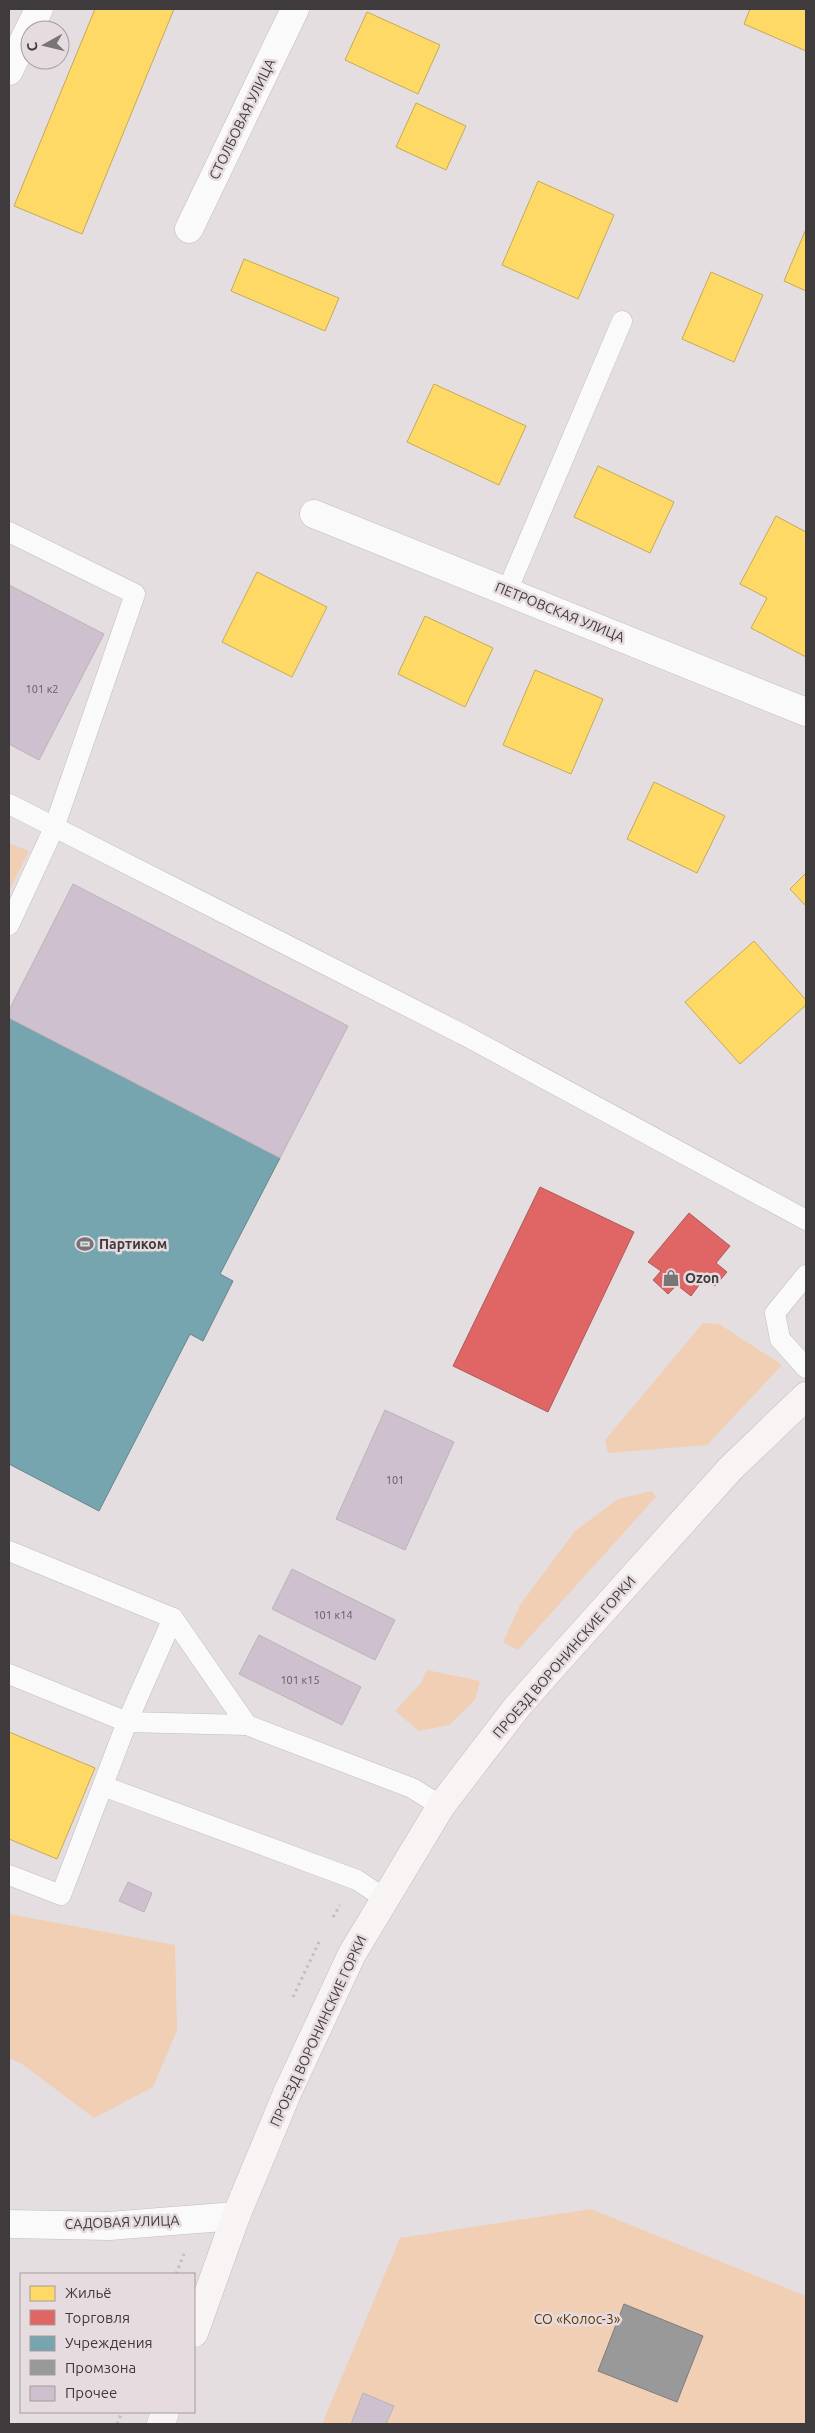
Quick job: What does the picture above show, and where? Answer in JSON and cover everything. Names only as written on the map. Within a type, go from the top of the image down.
[{"type":"street","points":[[9,71],[39,9]]},
{"type":"street","name":"СТОЛБОВАЯ УЛИЦА","points":[[189,229],[295,9]]},
{"type":"street","name":"ПЕТРОВСКАЯ УЛИЦА","points":[[314,514],[805,709]]},
{"type":"street","name":"ПРОЕЗД ВОРОНИНСКИЕ ГОРКИ","points":[[195,2330],[236,2216],[292,2083],[352,1954],[441,1806],[516,1707],[554,1664],[730,1469],[806,1396]]},
{"type":"street","name":"САДОВАЯ УЛИЦА","points":[[9,2224],[109,2226],[236,2216]]},
{"type":"lane","points":[[507,591],[622,321]]},
{"type":"lane","points":[[9,532],[135,594],[54,828],[9,925]]},
{"type":"lane","points":[[9,804],[464,1035],[806,1220]]},
{"type":"lane","points":[[806,1275],[775,1313],[780,1339],[806,1368]]},
{"type":"lane","points":[[9,1551],[173,1618],[247,1725]]},
{"type":"lane","points":[[9,1874],[61,1895],[127,1722],[173,1618]]},
{"type":"lane","points":[[9,1674],[127,1722],[247,1725],[412,1788],[441,1806]]},
{"type":"lane","points":[[103,1786],[357,1880],[384,1898]]},
{"type":"green space","points":[[9,843],[29,851],[9,891]]},
{"type":"green space","points":[[703,1323],[719,1324],[782,1365],[707,1445],[608,1453],[605,1440]]},
{"type":"green space","points":[[652,1491],[656,1497],[518,1650],[503,1642],[520,1605],[575,1531],[618,1499]]},
{"type":"green space","points":[[427,1670],[480,1681],[475,1700],[449,1725],[419,1731],[395,1711],[421,1683]]},
{"type":"green space","points":[[9,1914],[175,1945],[177,2030],[153,2087],[94,2118],[22,2064],[9,2058]]},
{"type":"green space","name":"СО «Колос-3»","points":[[591,2209],[806,2296],[806,2424],[322,2424],[400,2238]]},
{"type":"building: Жильё","points":[[95,9],[174,9],[82,234],[14,206]]},
{"type":"building: Жильё","points":[[750,9],[806,9],[806,51],[744,24]]},
{"type":"building: Жильё","points":[[367,12],[440,45],[418,94],[345,60]]},
{"type":"building: Жильё","points":[[416,103],[466,126],[446,170],[396,147]]},
{"type":"building: Жильё","points":[[538,181],[614,215],[578,299],[502,265]]},
{"type":"building: Жильё","points":[[806,229],[806,291],[784,281]]},
{"type":"building: Жильё","points":[[244,259],[339,298],[325,331],[231,291]]},
{"type":"building: Жильё","points":[[711,272],[763,295],[734,362],[682,339]]},
{"type":"building: Жильё","points":[[434,384],[526,426],[499,485],[407,442]]},
{"type":"building: Жильё","points":[[598,466],[674,502],[650,553],[574,517]]},
{"type":"building: Жильё","points":[[776,516],[806,532],[806,657],[751,628],[767,598],[740,584]]},
{"type":"building: Жильё","points":[[257,572],[327,607],[292,677],[222,642]]},
{"type":"building: Жильё","points":[[425,616],[493,648],[465,707],[398,674]]},
{"type":"building: Жильё","points":[[535,670],[603,699],[571,774],[503,745]]},
{"type":"building: Жильё","points":[[654,782],[725,816],[697,873],[627,839]]},
{"type":"building: Жильё","points":[[806,873],[806,906],[790,889]]},
{"type":"building: Жильё","points":[[754,941],[806,1000],[806,1005],[740,1064],[685,1002]]},
{"type":"building: Жильё","points":[[9,1732],[95,1768],[57,1859],[9,1839]]},
{"type":"building: Торговля","points":[[540,1187],[634,1232],[548,1412],[453,1366]]},
{"type":"building: Торговля","points":[[689,1213],[730,1246],[716,1263],[727,1272],[715,1286],[705,1277],[691,1296],[677,1285],[668,1294],[653,1280],[661,1271],[648,1262]]},
{"type":"building: Учреждения","points":[[9,1018],[280,1158],[220,1274],[233,1281],[203,1341],[190,1334],[99,1511],[9,1464]]},
{"type":"building: Промзона","points":[[624,2304],[703,2336],[677,2402],[598,2371]]},
{"type":"building: Прочее","points":[[9,585],[104,634],[39,760],[9,744]]},
{"type":"building: Прочее","points":[[73,884],[348,1026],[280,1158],[9,1018],[9,1010]]},
{"type":"building: Прочее","points":[[385,1410],[454,1442],[405,1550],[336,1519]]},
{"type":"building: Прочее","points":[[292,1569],[395,1620],[375,1660],[272,1609]]},
{"type":"building: Прочее","points":[[259,1635],[361,1687],[342,1725],[239,1674]]},
{"type":"building: Прочее","points":[[128,1882],[152,1893],[144,1912],[119,1901]]},
{"type":"building: Прочее","points":[[363,2393],[394,2406],[386,2424],[351,2424]]},
{"type":"place","name":"Партиком","points":[[85,1244]]},
{"type":"place","name":"Ozon","points":[[671,1278]]}]
